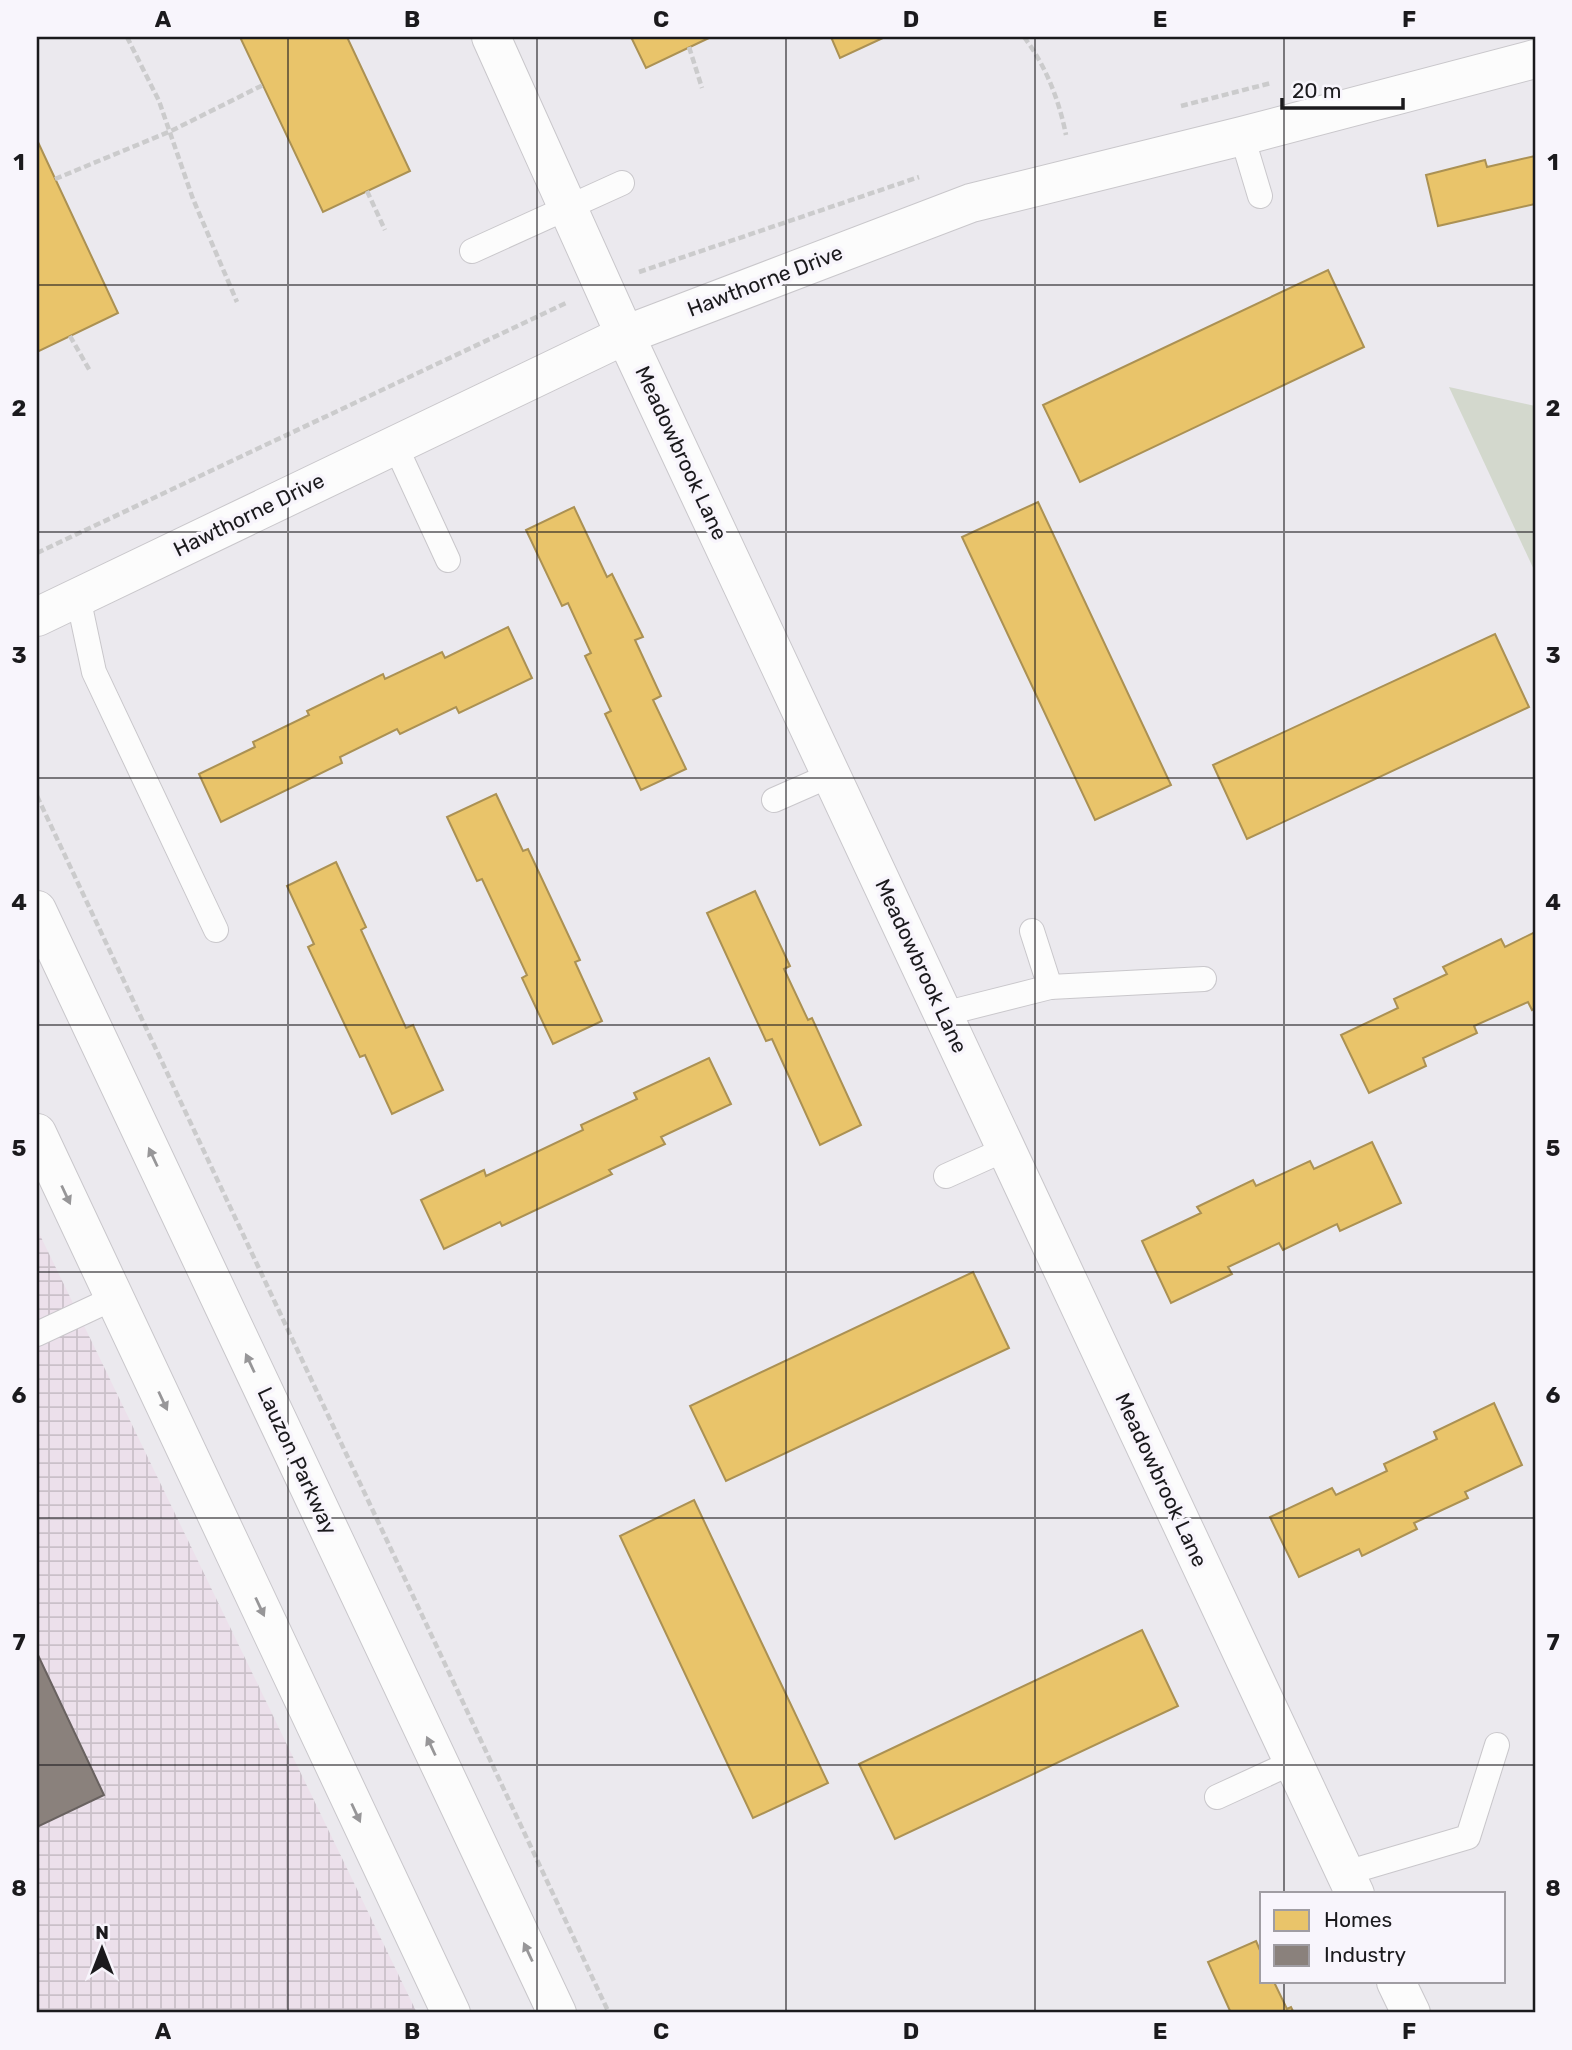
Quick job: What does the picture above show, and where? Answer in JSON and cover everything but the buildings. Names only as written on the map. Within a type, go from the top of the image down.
[{"type":"street","name":"Meadowbrook Lane","points":[[491,37],[625,335],[1351,1884]]},
{"type":"street","name":"Hawthorne Drive","points":[[37,617],[625,335],[971,203],[1242,136],[1516,54]]},
{"type":"street","name":"Lauzon Parkway","points":[[37,910],[557,2013]]},
{"type":"street","points":[[37,1133],[451,2013]]},
{"type":"street","points":[[1396,1983],[1411,2013]]},
{"type":"lane","points":[[1242,136],[1260,196]]},
{"type":"lane","points":[[472,251],[622,183]]},
{"type":"lane","points":[[395,445],[448,560]]},
{"type":"lane","points":[[78,597],[94,672],[216,930]]},
{"type":"lane","points":[[774,800],[831,775]]},
{"type":"lane","points":[[1032,931],[1050,987]]},
{"type":"lane","points":[[943,1014],[1050,987],[1204,979]]},
{"type":"lane","points":[[946,1176],[1006,1149]]},
{"type":"lane","points":[[37,1334],[114,1298]]},
{"type":"lane","points":[[1351,1884],[1468,1837],[1497,1745]]},
{"type":"lane","points":[[1217,1797],[1293,1762]]},
{"type":"path","points":[[127,37],[159,101],[193,199],[237,302]]},
{"type":"path","points":[[1024,37],[1049,78],[1062,112],[1066,135]]},
{"type":"path","points":[[689,47],[702,88]]},
{"type":"path","points":[[55,179],[171,131],[263,85]]},
{"type":"path","points":[[367,191],[386,230]]},
{"type":"path","points":[[37,553],[565,303]]},
{"type":"path","points":[[70,336],[90,371]]},
{"type":"path","points":[[37,796],[609,2013]]},
{"type":"shaded area","points":[[1449,387],[1535,406],[1535,572]]},
{"type":"shaded area","points":[[37,1229],[89,1336],[417,2013],[37,2013]]}]
